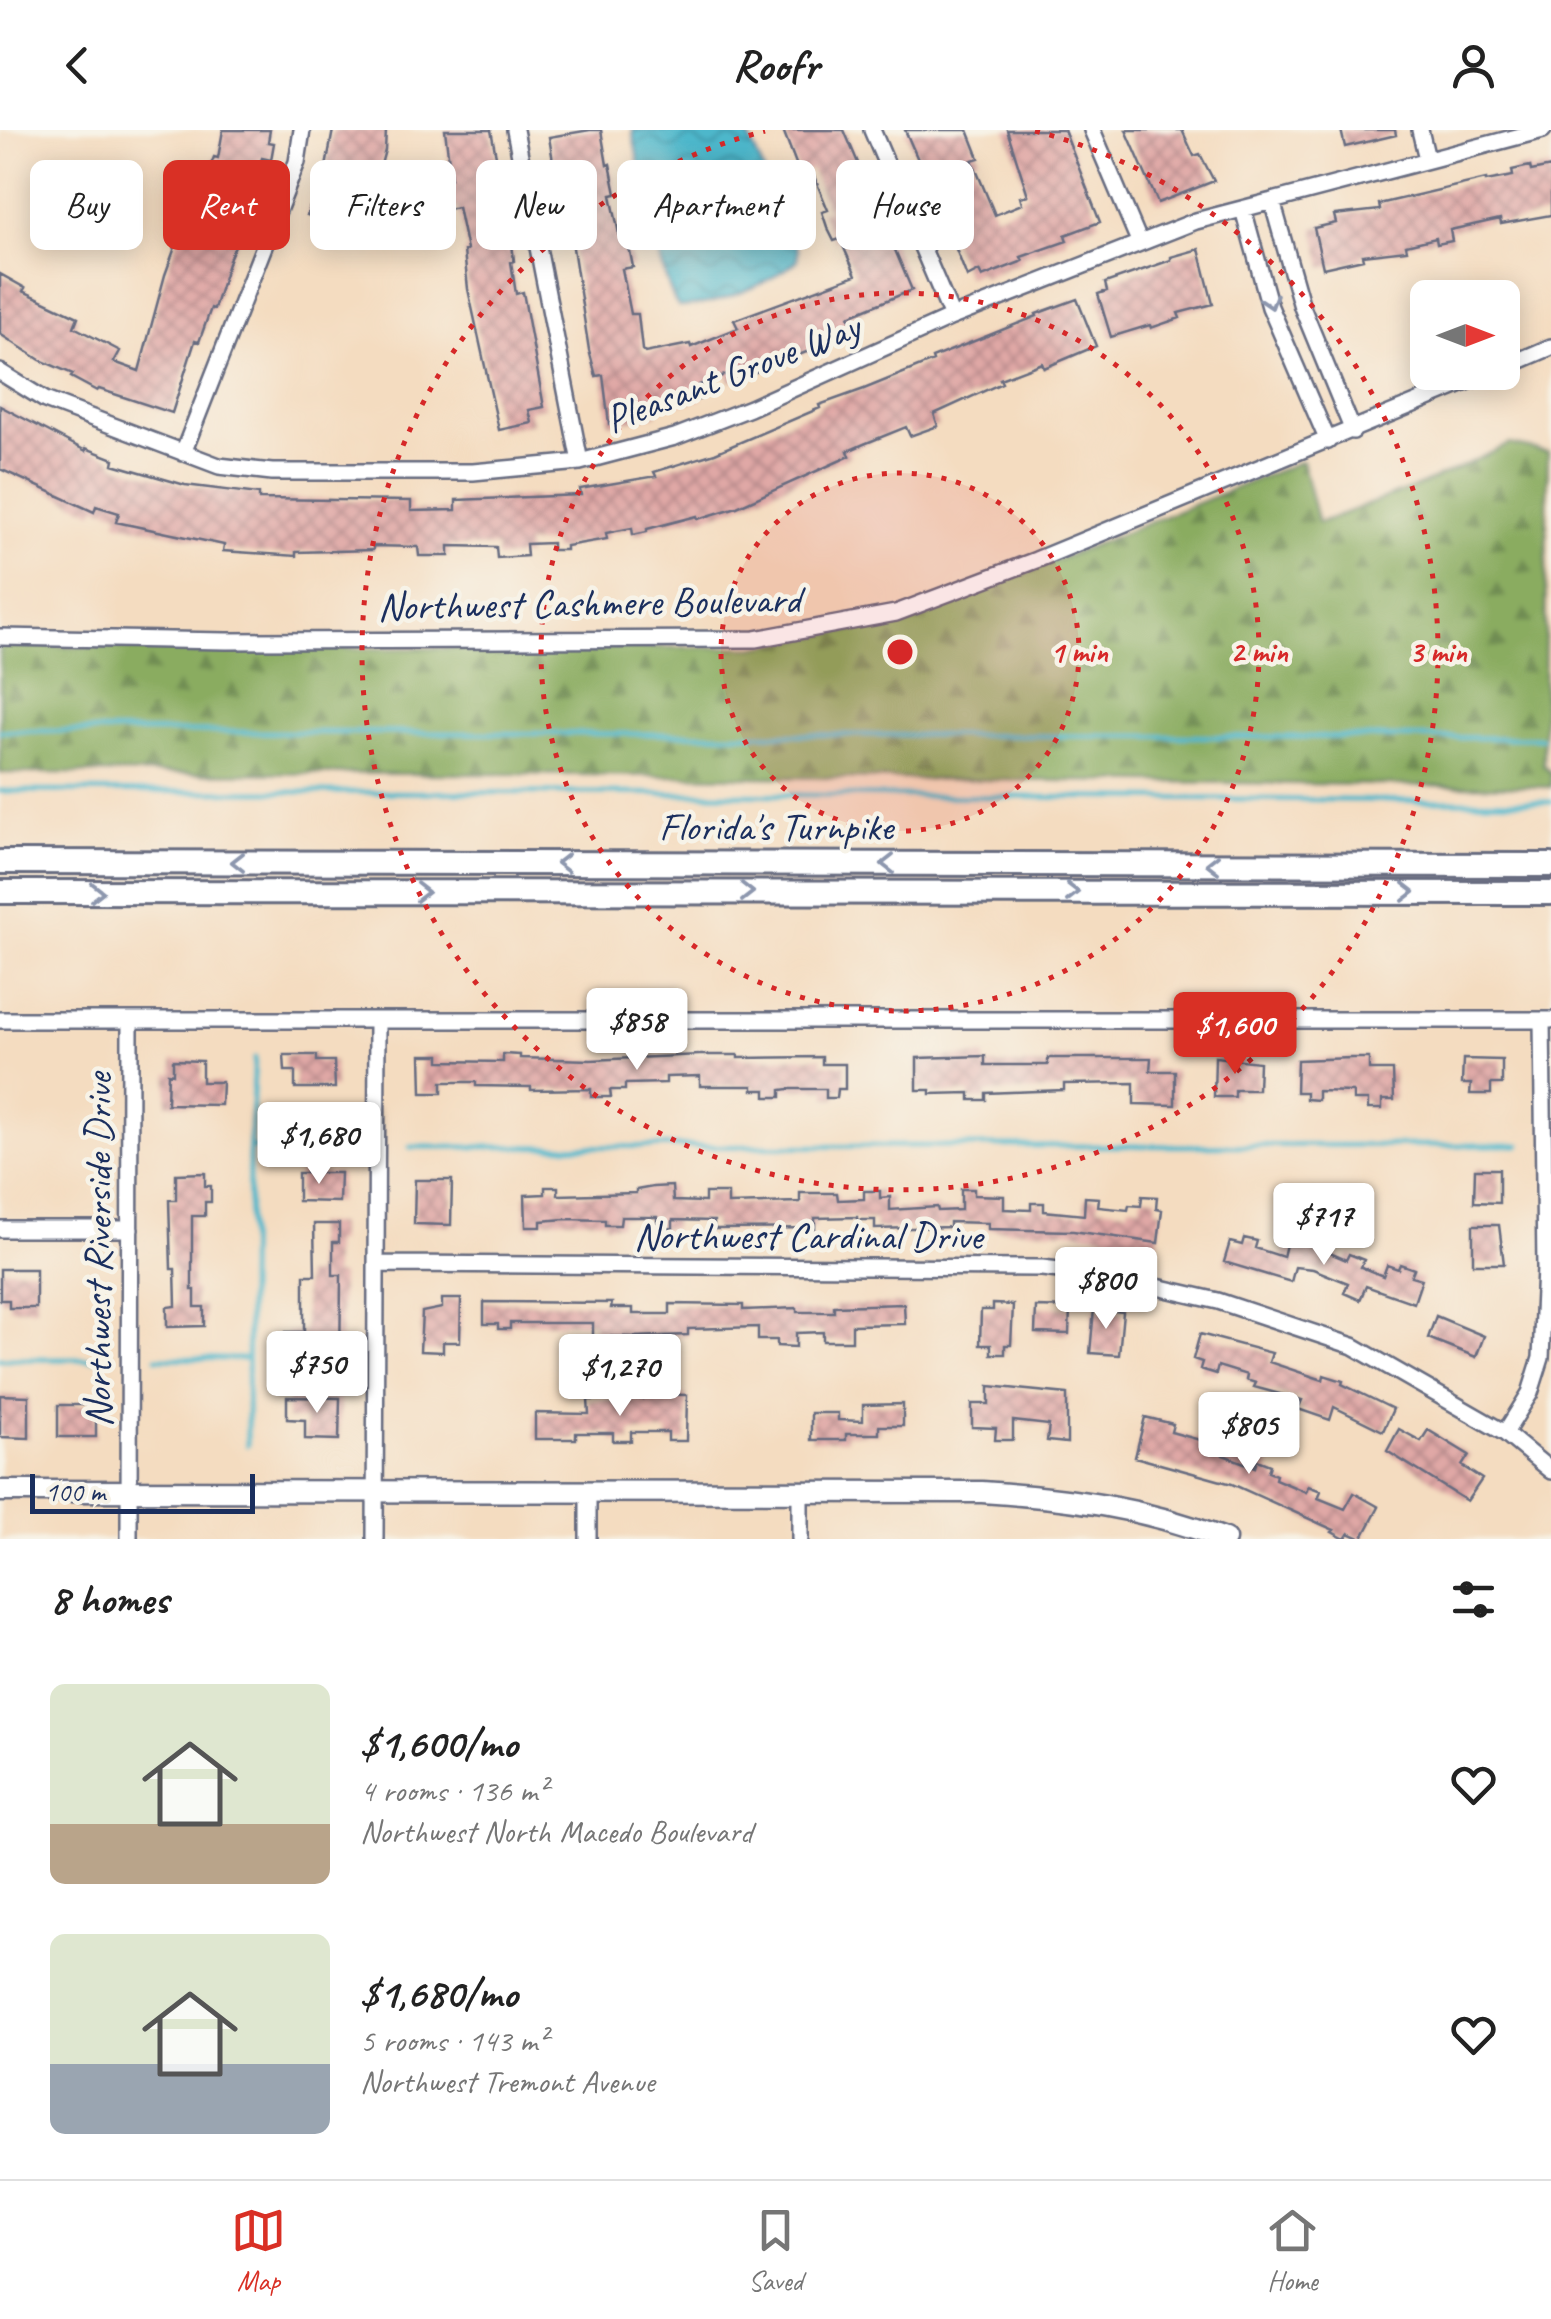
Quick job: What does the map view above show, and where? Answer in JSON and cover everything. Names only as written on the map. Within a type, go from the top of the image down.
[{"type":"highway","name":"Florida's Turnpike","points":[[0,862],[1551,865]]},
{"type":"highway","name":"Florida's Turnpike","points":[[0,892],[1551,893]]},
{"type":"main road","points":[[0,1490],[982,1492],[1116,1505],[1225,1539]]},
{"type":"street","points":[[183,453],[297,162],[302,130]]},
{"type":"street","points":[[515,130],[580,462]]},
{"type":"street","points":[[872,130],[952,317]]},
{"type":"street","points":[[1092,130],[1139,241]]},
{"type":"street","points":[[1420,130],[1427,159]]},
{"type":"street","name":"Pleasant Grove Way","points":[[0,372],[45,400],[220,466],[272,472],[473,472],[580,462],[626,452],[720,419],[952,317],[1139,241],[1272,201],[1543,130]]},
{"type":"street","points":[[1272,201],[1302,307],[1353,430]]},
{"type":"street","points":[[1243,209],[1270,307],[1328,441]]},
{"type":"street","points":[[1286,346],[1313,334]]},
{"type":"street","points":[[1520,360],[1551,347]]},
{"type":"street","name":"Northwest Cashmere Boulevard","points":[[0,637],[286,641],[736,639],[786,635],[896,613],[1018,567],[1448,390]]},
{"type":"street","points":[[1310,865],[1310,892]]},
{"type":"street","points":[[0,1020],[1546,1020],[1548,1268],[1541,1358],[1530,1394],[1505,1433]]},
{"type":"street","points":[[376,1539],[377,1020]]},
{"type":"street","name":"Northwest Riverside Drive","points":[[130,1021],[130,1539]]},
{"type":"street","points":[[0,1229],[130,1229]]},
{"type":"street","name":"Northwest Cardinal Drive","points":[[378,1264],[1042,1268],[1109,1276],[1218,1301],[1353,1346],[1505,1433],[1551,1471]]},
{"type":"street","points":[[588,1492],[588,1539]]},
{"type":"street","points":[[800,1494],[800,1539]]},
{"type":"green space","points":[[1510,444],[1548,452],[1543,765],[1551,773],[1551,787],[513,774],[0,773],[0,645],[227,649],[755,647],[899,621],[1302,461],[1318,523],[1421,485]]},
{"type":"water","points":[[632,130],[746,130],[759,160],[638,160]]},
{"type":"water","points":[[798,251],[797,261],[741,293],[679,307],[659,252]]},
{"type":"building","points":[[223,130],[270,130],[268,142],[274,143],[271,160],[213,160],[218,158]]},
{"type":"building","points":[[333,130],[386,130],[382,160],[327,160]]},
{"type":"building","points":[[445,130],[491,130],[497,160],[476,160],[476,250],[513,250],[516,294],[523,292],[544,407],[529,410],[532,423],[499,430],[468,289],[464,251],[467,250],[456,207],[456,160],[449,160]]},
{"type":"building","points":[[601,130],[616,194],[611,195],[617,250],[630,250],[633,267],[622,269],[631,314],[638,314],[645,353],[690,344],[691,347],[738,328],[734,320],[856,275],[845,250],[895,250],[912,290],[849,316],[853,326],[841,330],[844,337],[731,382],[727,374],[699,385],[702,399],[656,409],[657,415],[609,424],[603,375],[596,376],[589,350],[573,250],[597,250],[597,160],[553,160],[549,137]]},
{"type":"building","points":[[783,130],[844,130],[857,160],[836,160],[834,241],[822,212],[828,210],[816,181],[816,160],[795,160]]},
{"type":"building","points":[[905,130],[968,130],[979,158],[972,160],[918,160]]},
{"type":"building","points":[[1007,130],[1064,130],[1100,222],[1065,235],[1067,241],[1021,257],[1023,261],[982,277],[979,271],[967,277],[956,250],[974,250],[974,165],[995,215],[1022,204],[1020,197],[1028,195]]},
{"type":"building","points":[[1126,130],[1182,130],[1194,156],[1200,154],[1214,181],[1158,203]]},
{"type":"building","points":[[1341,130],[1395,130],[1396,135],[1345,147]]},
{"type":"building","points":[[1530,166],[1531,171],[1551,167],[1551,215],[1501,224],[1500,219],[1450,230],[1452,241],[1437,244],[1436,238],[1406,245],[1407,250],[1362,255],[1363,259],[1323,268],[1314,228],[1336,223],[1334,215],[1380,210],[1379,204],[1513,176],[1512,170]]},
{"type":"building","points":[[1199,249],[1213,304],[1178,313],[1180,318],[1151,328],[1150,325],[1111,337],[1098,294],[1107,291],[1105,283]]},
{"type":"building","points":[[174,250],[233,250],[214,309],[211,308],[199,342],[195,341],[172,413],[97,391],[0,334],[0,274],[25,288],[23,291],[78,317],[74,327],[120,351],[114,362],[139,371]]},
{"type":"building","points":[[1077,299],[1096,346],[1044,368],[1042,363],[1000,379],[1002,383],[934,414],[938,426],[910,436],[906,427],[848,451],[850,456],[737,507],[633,535],[632,528],[606,533],[607,539],[566,546],[566,550],[552,550],[552,543],[526,544],[527,556],[497,558],[496,547],[449,546],[449,556],[419,556],[418,547],[373,546],[373,550],[296,552],[296,556],[223,551],[224,545],[116,522],[119,513],[96,506],[94,512],[0,469],[0,406],[86,451],[114,459],[113,464],[185,485],[259,494],[259,499],[411,501],[411,511],[456,510],[456,500],[581,495],[580,489],[656,476],[654,472],[715,453],[820,408],[819,405]]},
{"type":"building","points":[[503,1054],[591,1060],[700,1055],[822,1057],[822,1064],[845,1064],[845,1089],[838,1089],[837,1098],[826,1098],[826,1089],[781,1090],[781,1097],[766,1097],[766,1090],[753,1090],[753,1086],[700,1086],[700,1076],[666,1077],[666,1083],[625,1084],[625,1090],[610,1090],[611,1097],[591,1097],[591,1089],[531,1090],[476,1086],[476,1082],[442,1082],[442,1093],[422,1093],[421,1055],[440,1055],[440,1061],[503,1062]]},
{"type":"building","points":[[284,1055],[317,1055],[317,1061],[334,1061],[335,1088],[295,1088],[295,1071],[285,1071]]},
{"type":"building","points":[[985,1056],[985,1065],[1048,1065],[1048,1058],[1151,1058],[1150,1071],[1175,1071],[1175,1105],[1134,1104],[1134,1083],[1064,1084],[1064,1090],[986,1093],[986,1100],[970,1100],[970,1093],[930,1094],[930,1090],[917,1090],[917,1058]]},
{"type":"building","points":[[1215,1057],[1259,1062],[1258,1090],[1235,1090],[1235,1097],[1214,1097]]},
{"type":"building","points":[[1369,1058],[1369,1070],[1393,1070],[1394,1100],[1382,1100],[1382,1109],[1368,1109],[1368,1100],[1353,1100],[1353,1092],[1318,1091],[1318,1100],[1306,1099],[1306,1092],[1296,1092],[1297,1060]]},
{"type":"building","points":[[1463,1059],[1502,1060],[1502,1084],[1491,1084],[1491,1094],[1470,1094],[1471,1084],[1462,1084]]},
{"type":"building","points":[[173,1060],[202,1061],[202,1082],[222,1082],[221,1105],[167,1104],[168,1073],[173,1074]]},
{"type":"building","points":[[1475,1169],[1499,1169],[1499,1203],[1474,1202]]},
{"type":"building","points":[[205,1173],[205,1186],[211,1186],[211,1202],[205,1202],[205,1216],[192,1216],[192,1290],[195,1307],[204,1307],[204,1326],[167,1327],[167,1307],[176,1306],[169,1200],[176,1200],[176,1174]]},
{"type":"building","points":[[298,1173],[340,1173],[339,1202],[298,1201]]},
{"type":"building","points":[[415,1180],[452,1180],[451,1225],[414,1224]]},
{"type":"building","points":[[672,1186],[673,1201],[705,1202],[705,1193],[728,1193],[728,1204],[800,1202],[800,1193],[837,1193],[838,1200],[864,1199],[864,1191],[880,1191],[880,1198],[890,1197],[890,1210],[961,1210],[961,1189],[974,1189],[974,1195],[1004,1196],[1004,1209],[1031,1210],[1031,1203],[1044,1203],[1044,1211],[1084,1215],[1085,1197],[1099,1198],[1098,1207],[1128,1210],[1129,1205],[1141,1206],[1142,1196],[1157,1197],[1156,1209],[1162,1210],[1158,1243],[1073,1231],[988,1229],[988,1223],[950,1222],[950,1227],[875,1229],[875,1220],[857,1217],[815,1218],[815,1228],[714,1229],[714,1221],[673,1220],[673,1228],[657,1229],[657,1217],[621,1217],[620,1225],[605,1225],[605,1220],[565,1219],[541,1221],[541,1227],[526,1227],[525,1195],[545,1194],[545,1187],[558,1187],[558,1195],[636,1193]]},
{"type":"building","points":[[314,1224],[339,1224],[339,1242],[333,1242],[333,1275],[341,1275],[340,1374],[304,1374],[304,1358],[286,1357],[286,1332],[304,1332],[304,1275],[315,1275]]},
{"type":"building","points":[[1473,1225],[1499,1225],[1504,1264],[1473,1264]]},
{"type":"building","points":[[1288,1236],[1319,1244],[1318,1248],[1346,1260],[1349,1254],[1364,1260],[1361,1267],[1383,1276],[1387,1265],[1414,1269],[1411,1276],[1422,1279],[1414,1303],[1366,1286],[1360,1300],[1344,1293],[1348,1283],[1313,1269],[1295,1267],[1291,1282],[1224,1262],[1230,1242],[1242,1245],[1244,1238],[1257,1241],[1255,1248],[1283,1257]]},
{"type":"building","points":[[0,1269],[36,1269],[36,1308],[9,1308],[9,1300],[0,1300]]},
{"type":"building","points":[[442,1299],[461,1299],[460,1342],[443,1342],[443,1352],[420,1351],[422,1312],[442,1308]]},
{"type":"building","points":[[484,1302],[612,1303],[611,1308],[633,1308],[633,1314],[670,1314],[670,1304],[834,1312],[834,1306],[904,1304],[905,1324],[852,1325],[852,1341],[823,1341],[823,1332],[796,1333],[796,1347],[777,1346],[777,1340],[758,1340],[758,1327],[688,1329],[688,1335],[633,1337],[593,1336],[593,1323],[510,1323],[510,1329],[498,1329],[498,1324],[484,1324]]},
{"type":"building","points":[[993,1304],[1013,1305],[1011,1345],[1005,1345],[1005,1354],[991,1354],[991,1345],[980,1345],[981,1310],[993,1310]]},
{"type":"building","points":[[1036,1307],[1070,1308],[1069,1334],[1035,1333]]},
{"type":"building","points":[[1094,1309],[1123,1312],[1119,1355],[1090,1353]]},
{"type":"building","points":[[1436,1316],[1484,1336],[1476,1357],[1428,1338]]},
{"type":"building","points":[[1200,1334],[1272,1353],[1269,1362],[1323,1380],[1324,1375],[1343,1381],[1342,1384],[1393,1409],[1383,1431],[1334,1407],[1330,1420],[1298,1409],[1302,1400],[1254,1387],[1256,1383],[1246,1380],[1247,1375],[1218,1366],[1216,1374],[1200,1369],[1202,1362],[1193,1359]]},
{"type":"building","points":[[989,1386],[1067,1394],[1067,1443],[1047,1441],[1049,1425],[1013,1421],[1013,1440],[995,1440],[996,1428],[972,1427],[972,1404],[989,1404]]},
{"type":"building","points":[[643,1394],[687,1395],[686,1441],[668,1441],[668,1432],[631,1432],[631,1441],[613,1441],[613,1433],[576,1433],[576,1439],[535,1439],[535,1413],[589,1414],[588,1400],[643,1399]]},
{"type":"building","points":[[0,1395],[29,1396],[29,1438],[0,1437]]},
{"type":"building","points":[[287,1397],[340,1398],[339,1440],[305,1439],[305,1420],[287,1419]]},
{"type":"building","points":[[903,1404],[903,1426],[879,1426],[879,1434],[846,1434],[846,1440],[811,1440],[811,1413],[838,1413],[838,1420],[863,1421],[863,1405]]},
{"type":"building","points":[[58,1405],[96,1405],[96,1437],[58,1437]]},
{"type":"building","points":[[1145,1417],[1173,1424],[1171,1432],[1207,1442],[1210,1431],[1228,1436],[1223,1455],[1255,1467],[1257,1460],[1270,1465],[1268,1472],[1276,1475],[1275,1479],[1306,1492],[1308,1486],[1321,1491],[1318,1498],[1345,1509],[1354,1493],[1379,1507],[1362,1539],[1349,1533],[1345,1539],[1334,1530],[1232,1484],[1135,1457]]},
{"type":"building","points":[[1399,1429],[1421,1441],[1428,1430],[1469,1455],[1462,1466],[1482,1479],[1467,1501],[1387,1451]]},
{"type":"waterway","points":[[0,731],[1542,738]]},
{"type":"waterway","points":[[0,791],[1551,802]]},
{"type":"waterway","points":[[247,1445],[249,1157],[255,1058]]},
{"type":"waterway","points":[[410,1147],[1520,1145]]},
{"type":"waterway","points":[[250,1148],[346,1148]]},
{"type":"waterway","points":[[157,1358],[246,1359]]},
{"type":"waterway","points":[[0,1359],[95,1359]]}]
